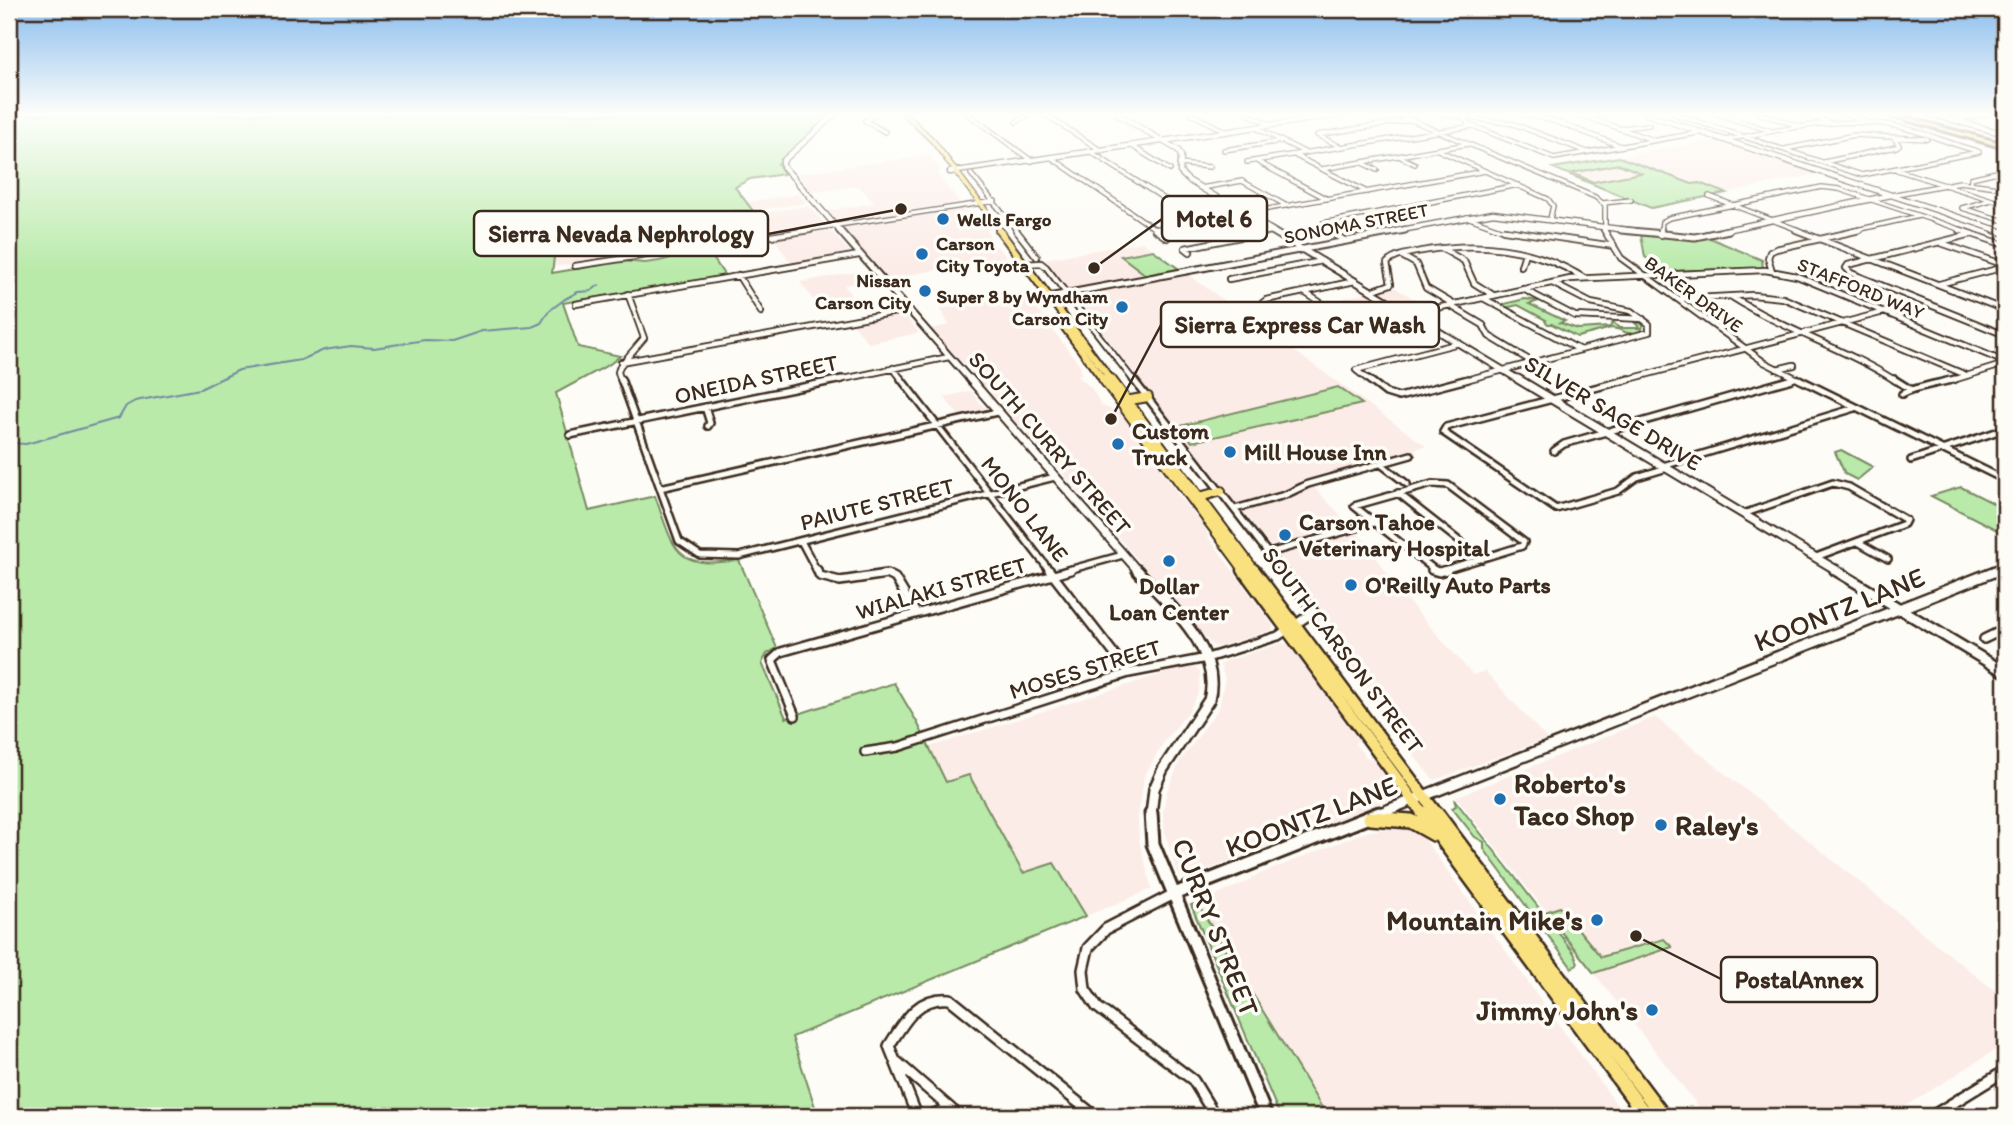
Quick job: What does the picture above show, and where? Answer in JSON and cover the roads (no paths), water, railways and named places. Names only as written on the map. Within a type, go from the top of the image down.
[{"type":"main road","name":"SOUTH CARSON STREET","points":[[948,166],[953,172]]},
{"type":"main road","name":"SOUTH CARSON STREET","points":[[949,166],[1419,799],[1664,1116]]},
{"type":"main road","points":[[1124,401],[1148,397]]},
{"type":"main road","points":[[1196,498],[1221,491]]},
{"type":"main road","name":"SOUTH CARSON STREET","points":[[1419,799],[1444,841],[1646,1116]]},
{"type":"main road","points":[[1370,818],[1411,821],[1444,841]]},
{"type":"street","name":"SOUTH CURRY STREET","points":[[785,166],[832,225],[1172,610],[1207,658],[1213,683]]},
{"type":"street","points":[[953,172],[989,166]]},
{"type":"street","points":[[1064,166],[1167,238]]},
{"type":"street","points":[[1114,166],[1200,221]]},
{"type":"street","points":[[1164,166],[1170,170]]},
{"type":"street","name":"SILVER SAGE DRIVE","points":[[1181,166],[1183,176],[1271,231],[2005,672]]},
{"type":"street","points":[[1205,166],[1210,167]]},
{"type":"street","points":[[1266,166],[1327,199]]},
{"type":"street","points":[[1317,166],[1367,192]]},
{"type":"street","points":[[1322,169],[1336,166]]},
{"type":"street","points":[[1370,166],[1377,170]]},
{"type":"street","points":[[1474,166],[1551,202],[1550,219]]},
{"type":"street","points":[[1524,166],[1588,193],[1603,203],[1632,200]]},
{"type":"street","points":[[1804,166],[2005,233]]},
{"type":"street","points":[[1838,166],[1865,175],[1911,166]]},
{"type":"street","points":[[1895,170],[2005,204]]},
{"type":"street","points":[[1970,182],[1971,178],[2005,170]]},
{"type":"street","points":[[1154,229],[1485,171]]},
{"type":"street","points":[[971,174],[1037,257]]},
{"type":"street","points":[[1202,188],[1242,181],[1287,206]]},
{"type":"street","name":"SONOMA STREET","points":[[1046,298],[1467,217],[1502,213],[1660,235],[1702,237],[1942,184],[1970,182],[2005,188]]},
{"type":"street","points":[[1346,240],[1324,228],[1323,223],[1518,185]]},
{"type":"street","points":[[1660,235],[1662,222],[1669,218],[1816,187],[1832,188],[1871,200],[2005,246]]},
{"type":"street","points":[[1709,196],[2005,310]]},
{"type":"street","points":[[1991,200],[1962,208],[2005,221]]},
{"type":"street","points":[[575,266],[995,201]]},
{"type":"street","name":"BAKER DRIVE","points":[[1603,203],[1606,210],[1604,227],[1621,258],[1745,349],[1777,369],[2005,480]]},
{"type":"street","points":[[1772,271],[1768,258],[1770,252],[1919,216]]},
{"type":"street","points":[[1467,217],[1500,229],[1614,246]]},
{"type":"street","points":[[1190,253],[1185,248],[1271,231]]},
{"type":"street","points":[[1972,234],[1848,265],[1846,268],[1851,274],[2005,335]]},
{"type":"street","points":[[1240,236],[1248,242]]},
{"type":"street","points":[[1940,242],[2005,266]]},
{"type":"street","points":[[1371,291],[1391,284],[1387,264],[1391,259],[1469,245],[1560,261],[1584,278]]},
{"type":"street","points":[[1441,248],[1464,261],[1474,283],[1493,295]]},
{"type":"street","points":[[1521,265],[1525,253]]},
{"type":"street","points":[[576,304],[859,255]]},
{"type":"street","points":[[1402,256],[1416,264],[1426,288],[1483,325],[1489,336],[1534,363]]},
{"type":"street","points":[[1229,279],[1322,261]]},
{"type":"street","points":[[1022,264],[1043,264],[1269,553],[1374,523]]},
{"type":"street","points":[[1939,284],[2005,266]]},
{"type":"street","name":"STAFFORD WAY","points":[[1409,314],[1584,278],[1772,271],[1797,276],[2005,363]]},
{"type":"street","points":[[738,275],[761,312]]},
{"type":"street","points":[[1304,292],[1357,326],[1359,331],[1324,341],[1313,340],[1261,304],[1266,300],[1355,281]]},
{"type":"street","points":[[1459,344],[1356,370],[1395,397],[1580,351],[1649,332],[1651,328],[1643,319],[1625,308],[1588,302],[1550,283]]},
{"type":"street","points":[[1523,289],[1575,316],[1643,319]]},
{"type":"street","points":[[628,294],[644,338],[621,362],[618,372],[660,488],[997,412]]},
{"type":"street","points":[[1677,299],[1761,295],[1783,298],[1966,375]]},
{"type":"street","points":[[1730,296],[1754,311],[1866,362],[1910,389],[1922,389],[2005,363]]},
{"type":"street","points":[[1483,298],[1580,351]]},
{"type":"street","points":[[621,362],[907,310]]},
{"type":"street","points":[[1856,408],[1665,467],[1637,477],[1618,491],[1556,509],[1443,432],[1446,427],[1884,312]]},
{"type":"street","name":"ONEIDA STREET","points":[[570,435],[949,357]]},
{"type":"street","points":[[1777,369],[1794,365]]},
{"type":"street","name":"MONO LANE","points":[[893,368],[1129,673]]},
{"type":"street","points":[[1554,451],[1564,443],[1795,378]]},
{"type":"street","points":[[1902,394],[1910,389]]},
{"type":"street","points":[[705,407],[706,418],[710,423],[708,426]]},
{"type":"street","points":[[1910,460],[2005,429]]},
{"type":"street","points":[[1235,509],[1285,495],[1308,484],[1411,455]]},
{"type":"street","points":[[1381,464],[1407,484]]},
{"type":"street","name":"PAIUTE STREET","points":[[660,488],[679,541],[687,549],[707,556],[732,557],[1055,477]]},
{"type":"street","points":[[1432,484],[1448,485],[1524,542],[1522,546],[1434,572],[1354,506],[1398,493],[1432,484]]},
{"type":"street","points":[[1743,514],[1829,484],[1838,484],[1906,520],[1904,524],[1816,557]]},
{"type":"street","points":[[1398,493],[1482,559]]},
{"type":"street","points":[[801,541],[820,576],[840,581],[887,574],[895,578],[916,613]]},
{"type":"street","points":[[1858,542],[1888,559]]},
{"type":"street","name":"MOSES STREET","points":[[865,752],[898,747],[1129,673],[1207,658],[1291,627],[1313,615],[1314,610],[1269,553]]},
{"type":"street","name":"WIALAKI STREET","points":[[795,716],[772,660],[785,650],[1123,555]]},
{"type":"street","name":"KOONTZ LANE","points":[[1215,1116],[1193,1080],[1097,1007],[1085,989],[1083,970],[1088,948],[1106,929],[1174,894],[2005,567]]},
{"type":"street","points":[[1984,639],[2005,629]]},
{"type":"street","name":"CURRY STREET","points":[[1213,683],[1208,704],[1161,771],[1151,808],[1153,844],[1266,1116]]},
{"type":"street","points":[[917,1116],[889,1046],[915,1006],[925,999],[937,996],[950,999],[1095,1116]]},
{"type":"street","points":[[894,1060],[958,1116]]},
{"type":"street","points":[[1932,1116],[2005,1071]]},
{"type":"street","points":[[929,1116],[949,1108]]},
{"type":"waterway","points":[[9,443],[26,444],[119,418],[126,406],[135,401],[200,389],[239,370],[301,360],[324,350],[351,346],[374,348],[425,340],[452,341],[482,331],[532,327],[541,323],[549,311],[565,299],[578,292],[591,291],[599,285]]},
{"type":"place","name":"Sierra Nevada Nephrology","points":[[901,209]]},
{"type":"place","name":"Wells Fargo","points":[[943,219]]},
{"type":"place","name":"Carson City Toyota","points":[[922,254]]},
{"type":"place","name":"Motel 6","points":[[1094,268]]},
{"type":"place","name":"Nissan Carson City","points":[[925,291]]},
{"type":"place","name":"Super 8 by Wyndham Carson City","points":[[1122,307]]},
{"type":"place","name":"Sierra Express Car Wash","points":[[1111,419]]},
{"type":"place","name":"Custom Truck","points":[[1118,444]]},
{"type":"place","name":"Mill House Inn","points":[[1230,452]]},
{"type":"place","name":"Carson Tahoe Veterinary Hospital","points":[[1285,535]]},
{"type":"place","name":"Dollar Loan Center","points":[[1169,561]]},
{"type":"place","name":"O'Reilly Auto Parts","points":[[1351,585]]},
{"type":"place","name":"Roberto's Taco Shop","points":[[1500,799]]},
{"type":"place","name":"Raley's","points":[[1661,825]]},
{"type":"place","name":"Mountain Mike's","points":[[1597,920]]},
{"type":"place","name":"PostalAnnex","points":[[1636,936]]},
{"type":"place","name":"Jimmy John's","points":[[1652,1010]]}]
